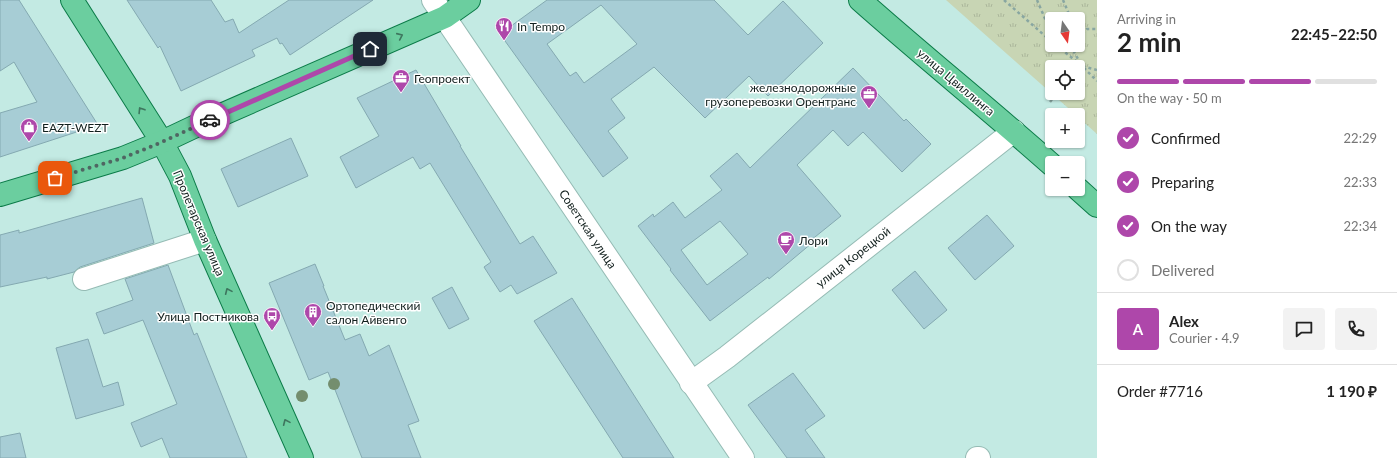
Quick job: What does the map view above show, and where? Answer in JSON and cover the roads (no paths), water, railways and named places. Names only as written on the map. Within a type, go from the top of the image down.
[{"type":"main road","name":"Пролетарская улица","points":[[72,0],[162,142],[180,176],[206,240],[302,458]]},
{"type":"main road","points":[[0,195],[123,158],[162,142],[439,8],[469,0]]},
{"type":"main road","name":"улица Цвиллинга","points":[[860,0],[1045,159]]},
{"type":"main road","points":[[1085,195],[1097,206]]},
{"type":"street","name":"Советская улица","points":[[439,8],[743,458]]},
{"type":"street","name":"улица Корецкой","points":[[691,383],[727,357],[1014,131]]},
{"type":"street","points":[[84,279],[206,240]]},
{"type":"place","name":"In Tempo","points":[[504,41]]},
{"type":"place","name":"Геопроект","points":[[401,93]]},
{"type":"place","name":"железнодорожные грузоперевозки Орентранс","points":[[869,109]]},
{"type":"place","name":"EAZT-WEZT","points":[[29,142]]},
{"type":"place","name":"Лори","points":[[786,255]]},
{"type":"place","name":"Ортопедический салон Айвенго","points":[[313,327]]},
{"type":"place","name":"Улица Постникова","points":[[272,331]]}]
